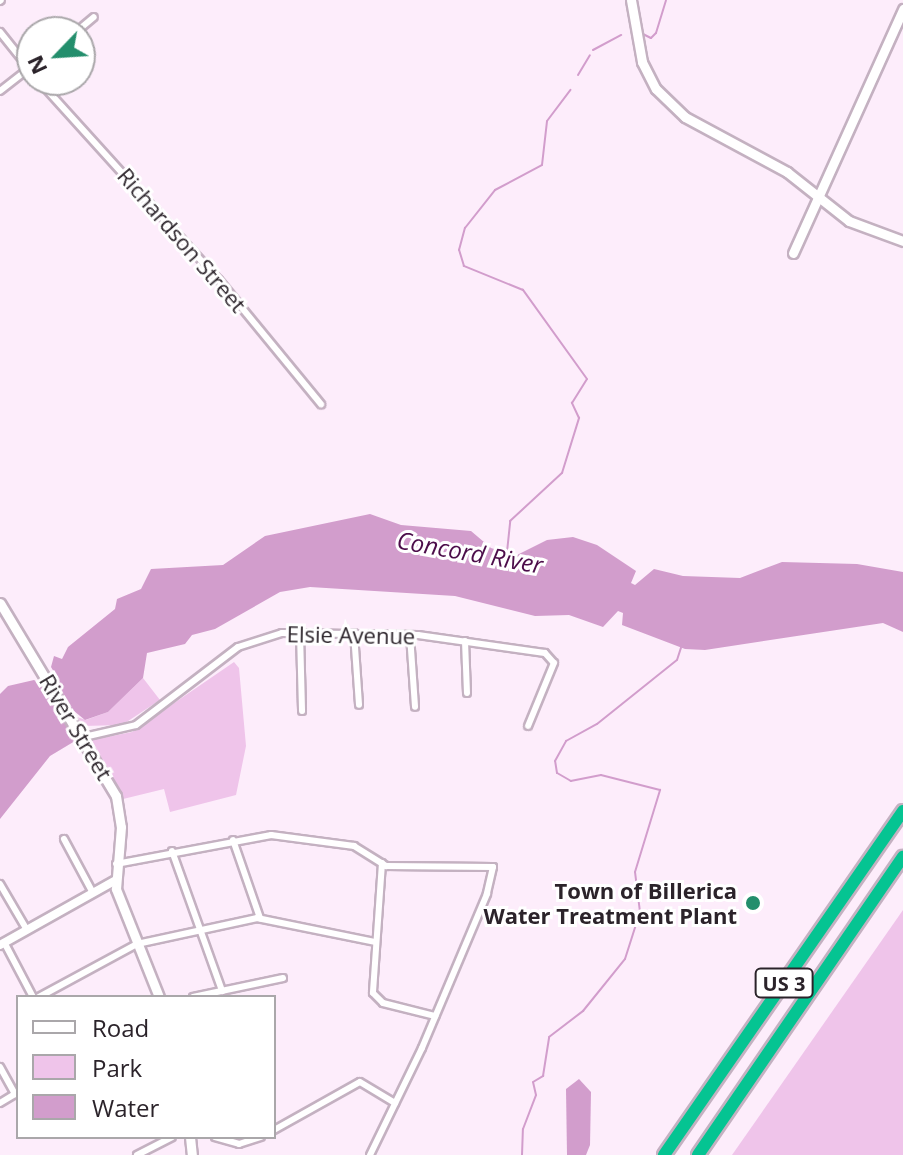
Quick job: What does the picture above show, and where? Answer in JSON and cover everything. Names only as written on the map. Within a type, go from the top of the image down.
[{"type":"highway","name":"US 3","points":[[664,1155],[903,811]]},
{"type":"highway","name":"US 3","points":[[698,1155],[903,857]]},
{"type":"main road","points":[[631,0],[642,62],[669,103],[699,128],[768,161],[857,226],[903,241]]},
{"type":"main road","points":[[793,253],[903,9]]},
{"type":"main road","name":"River Street","points":[[0,603],[84,737],[118,804],[116,880],[158,995]]},
{"type":"street","points":[[0,32],[16,51]]},
{"type":"street","name":"Richardson Street","points":[[52,96],[219,280],[321,404]]},
{"type":"street","points":[[300,633],[302,711]]},
{"type":"street","name":"Elsie Avenue","points":[[84,737],[147,719],[238,647],[268,636],[300,633],[410,635],[551,656],[553,668],[528,726]]},
{"type":"street","points":[[354,633],[359,705]]},
{"type":"street","points":[[410,635],[415,707]]},
{"type":"street","points":[[465,641],[467,693]]},
{"type":"street","points":[[116,864],[172,851],[271,835],[333,842],[362,849],[382,863],[487,865],[495,872],[435,1016],[370,1155]]},
{"type":"street","points":[[64,839],[93,893]]},
{"type":"street","points":[[233,840],[260,918]]},
{"type":"street","points":[[172,851],[222,991]]},
{"type":"street","points":[[382,863],[372,987],[376,998],[435,1016]]},
{"type":"street","points":[[32,995],[2,944],[116,880]]},
{"type":"street","points":[[0,884],[27,930]]},
{"type":"street","points":[[43,995],[137,944],[260,918],[375,942]]},
{"type":"street","points":[[203,995],[283,978]]},
{"type":"street","points":[[0,1067],[16,1091]]},
{"type":"street","points":[[276,1129],[361,1082],[395,1103]]},
{"type":"street","points":[[137,1155],[168,1139]]},
{"type":"street","points":[[222,1139],[239,1144],[255,1139]]},
{"type":"green space","points":[[234,662],[239,668],[246,746],[236,795],[170,812],[164,789],[119,800],[92,740],[132,732]]},
{"type":"green space","points":[[143,678],[160,700],[122,725],[83,726],[77,717],[86,720],[108,712]]},
{"type":"green space","points":[[903,910],[903,1155],[732,1155]]},
{"type":"water","name":"Concord River","points":[[370,514],[401,525],[471,531],[491,548],[515,556],[547,540],[573,537],[597,545],[636,571],[631,583],[635,585],[654,569],[683,576],[740,578],[782,562],[857,564],[903,572],[903,632],[883,623],[705,650],[685,649],[622,625],[623,613],[618,611],[603,627],[569,615],[535,616],[455,596],[310,587],[280,592],[215,629],[192,635],[185,644],[147,653],[143,678],[108,712],[85,720],[74,711],[64,719],[75,741],[50,756],[0,819],[0,694],[8,686],[34,680],[46,688],[57,677],[51,667],[54,656],[62,659],[68,647],[115,609],[117,599],[141,589],[151,569],[223,565],[265,536]]},
{"type":"water","points":[[579,1079],[591,1092],[590,1145],[586,1155],[567,1155],[566,1089]]},
{"type":"waterway","points":[[641,33],[651,38],[656,33],[666,0]]},
{"type":"waterway","points":[[593,50],[621,35]]},
{"type":"waterway","points":[[578,75],[590,55]]},
{"type":"waterway","name":"Concord River","points":[[507,552],[510,521],[562,473],[579,418],[572,403],[587,379],[523,290],[464,266],[459,250],[465,228],[495,190],[542,165],[547,121],[570,90]]},
{"type":"waterway","points":[[522,1155],[523,1129],[536,1095],[533,1082],[543,1076],[549,1037],[583,1011],[625,959],[640,912],[635,872],[660,790],[601,775],[571,781],[557,773],[555,761],[566,741],[597,724],[677,660],[681,648]]},
{"type":"place","name":"Town of Billerica Water Treatment Plant","points":[[753,903]]}]
